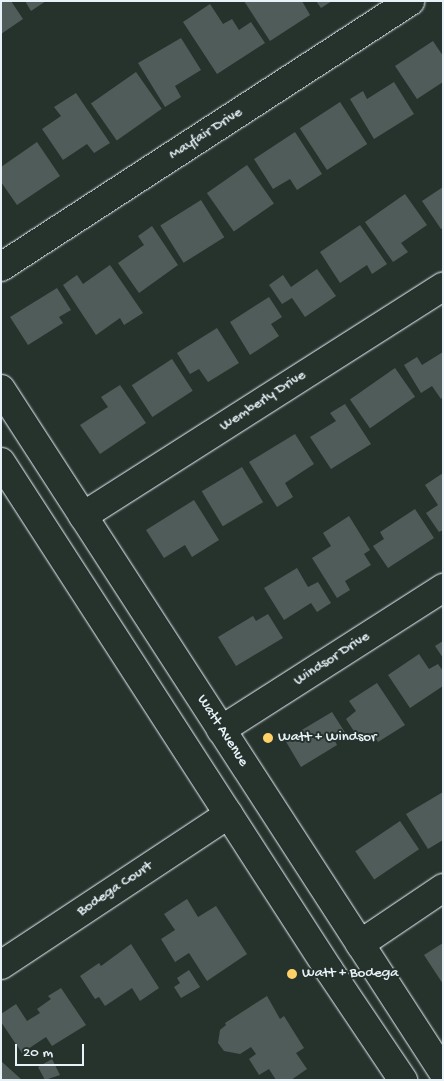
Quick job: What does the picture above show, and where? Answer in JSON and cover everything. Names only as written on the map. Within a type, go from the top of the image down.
[{"type":"main road","name":"Mayfair Drive","points":[[1,267],[410,1]]},
{"type":"main road","name":"Wemberly Drive","points":[[83,516],[443,287]]},
{"type":"main road","name":"Watt Avenue","points":[[1,390],[443,1072]]},
{"type":"main road","points":[[1,462],[329,970],[403,1080]]},
{"type":"main road","name":"Windsor Drive","points":[[221,730],[443,588]]},
{"type":"main road","name":"Bodega Court","points":[[1,964],[229,814]]},
{"type":"main road","points":[[360,944],[443,888]]},
{"type":"building","points":[[1,1],[11,1],[23,19],[1,34]]},
{"type":"building","points":[[25,1],[46,1],[31,11]]},
{"type":"building","points":[[244,1],[302,1],[310,15],[270,41]]},
{"type":"building","points":[[316,1],[332,1],[321,8]]},
{"type":"building","points":[[210,4],[223,24],[232,19],[239,30],[251,22],[265,43],[217,74],[183,22]]},
{"type":"building","points":[[181,38],[201,70],[175,86],[181,97],[165,107],[138,63]]},
{"type":"building","points":[[433,41],[443,56],[443,82],[417,99],[395,66]]},
{"type":"building","points":[[136,72],[162,109],[117,140],[91,104]]},
{"type":"building","points":[[394,82],[414,114],[374,139],[350,99],[363,91],[367,99]]},
{"type":"building","points":[[76,93],[110,143],[94,153],[87,144],[63,160],[42,129],[61,116],[54,107]]},
{"type":"building","points":[[340,102],[367,144],[327,170],[300,128]]},
{"type":"building","points":[[295,132],[322,174],[297,190],[290,179],[273,189],[254,159]]},
{"type":"building","points":[[37,142],[60,176],[17,205],[1,182],[1,167]]},
{"type":"building","points":[[247,165],[274,204],[234,232],[207,193]]},
{"type":"building","points":[[443,187],[443,228],[441,229],[422,201]]},
{"type":"building","points":[[405,194],[427,225],[401,243],[408,252],[393,262],[365,222]]},
{"type":"building","points":[[201,200],[224,237],[184,263],[160,225]]},
{"type":"building","points":[[360,225],[387,264],[372,274],[367,265],[340,283],[320,252]]},
{"type":"building","points":[[152,226],[178,265],[139,293],[118,263],[144,245],[138,236]]},
{"type":"building","points":[[110,265],[143,313],[124,325],[120,318],[96,335],[63,285],[77,275],[83,284]]},
{"type":"building","points":[[317,269],[336,296],[305,317],[292,298],[282,304],[269,285],[283,275],[291,287]]},
{"type":"building","points":[[57,288],[71,310],[59,317],[63,323],[28,345],[10,317]]},
{"type":"building","points":[[269,297],[282,317],[271,324],[279,336],[250,355],[230,322]]},
{"type":"building","points":[[217,328],[239,363],[208,382],[199,369],[190,374],[177,353]]},
{"type":"building","points":[[443,352],[443,397],[441,399],[432,386],[421,393],[404,365],[417,357],[422,365]]},
{"type":"building","points":[[172,359],[193,391],[152,417],[132,385]]},
{"type":"building","points":[[395,368],[415,397],[370,428],[350,400]]},
{"type":"building","points":[[120,385],[146,423],[100,454],[80,425],[108,407],[101,397]]},
{"type":"building","points":[[345,404],[371,444],[331,469],[310,437],[336,421],[330,413]]},
{"type":"building","points":[[295,434],[314,464],[285,483],[293,497],[277,507],[249,462]]},
{"type":"building","points":[[242,467],[263,502],[223,526],[202,491]]},
{"type":"building","points":[[443,473],[443,530],[439,532],[426,513],[438,505],[425,485]]},
{"type":"building","points":[[194,500],[219,540],[192,557],[185,545],[164,558],[146,530]]},
{"type":"building","points":[[415,509],[434,538],[388,568],[373,546],[384,539],[380,532]]},
{"type":"building","points":[[349,516],[370,550],[364,554],[371,565],[345,581],[350,590],[337,598],[312,558],[331,546],[323,533]]},
{"type":"building","points":[[297,568],[308,587],[318,582],[331,603],[317,612],[311,603],[284,620],[264,588]]},
{"type":"building","points":[[268,614],[283,638],[236,666],[218,637],[253,616],[256,621]]},
{"type":"building","points":[[443,641],[443,658],[435,646]]},
{"type":"building","points":[[419,654],[429,669],[438,664],[443,671],[443,686],[410,708],[388,675]]},
{"type":"building","points":[[377,683],[405,725],[378,742],[373,734],[361,742],[346,719],[356,711],[349,701]]},
{"type":"building","points":[[332,712],[346,734],[335,741],[337,745],[301,767],[285,740]]},
{"type":"building","points":[[443,792],[443,840],[428,849],[406,814]]},
{"type":"building","points":[[400,821],[419,849],[374,879],[355,851]]},
{"type":"building","points":[[187,899],[198,917],[216,906],[247,954],[207,981],[189,953],[175,962],[161,939],[175,930],[164,914]]},
{"type":"building","points":[[443,943],[443,984],[424,955]]},
{"type":"building","points":[[131,944],[159,988],[140,1001],[132,988],[105,1006],[99,997],[95,999],[80,976],[99,963],[101,966]]},
{"type":"building","points":[[189,970],[200,987],[181,998],[174,987],[180,983],[177,978]]},
{"type":"building","points":[[61,988],[86,1025],[52,1046],[46,1037],[22,1053],[1,1022],[1,1014],[16,1004],[27,1021],[40,1013],[37,1009],[51,999],[48,996]]},
{"type":"building","points":[[267,996],[280,1019],[284,1016],[304,1048],[296,1053],[307,1069],[291,1080],[276,1080],[269,1069],[259,1075],[249,1059],[256,1054],[251,1047],[240,1054],[224,1051],[218,1043],[220,1030],[226,1025],[225,1023]]},
{"type":"building","points":[[52,1059],[60,1075],[45,1080],[38,1067]]},
{"type":"building","points":[[1,1061],[22,1080],[1,1080]]},
{"type":"place","name":"Watt + Windsor","points":[[268,738]]},
{"type":"place","name":"Watt + Bodega","points":[[292,974]]}]
